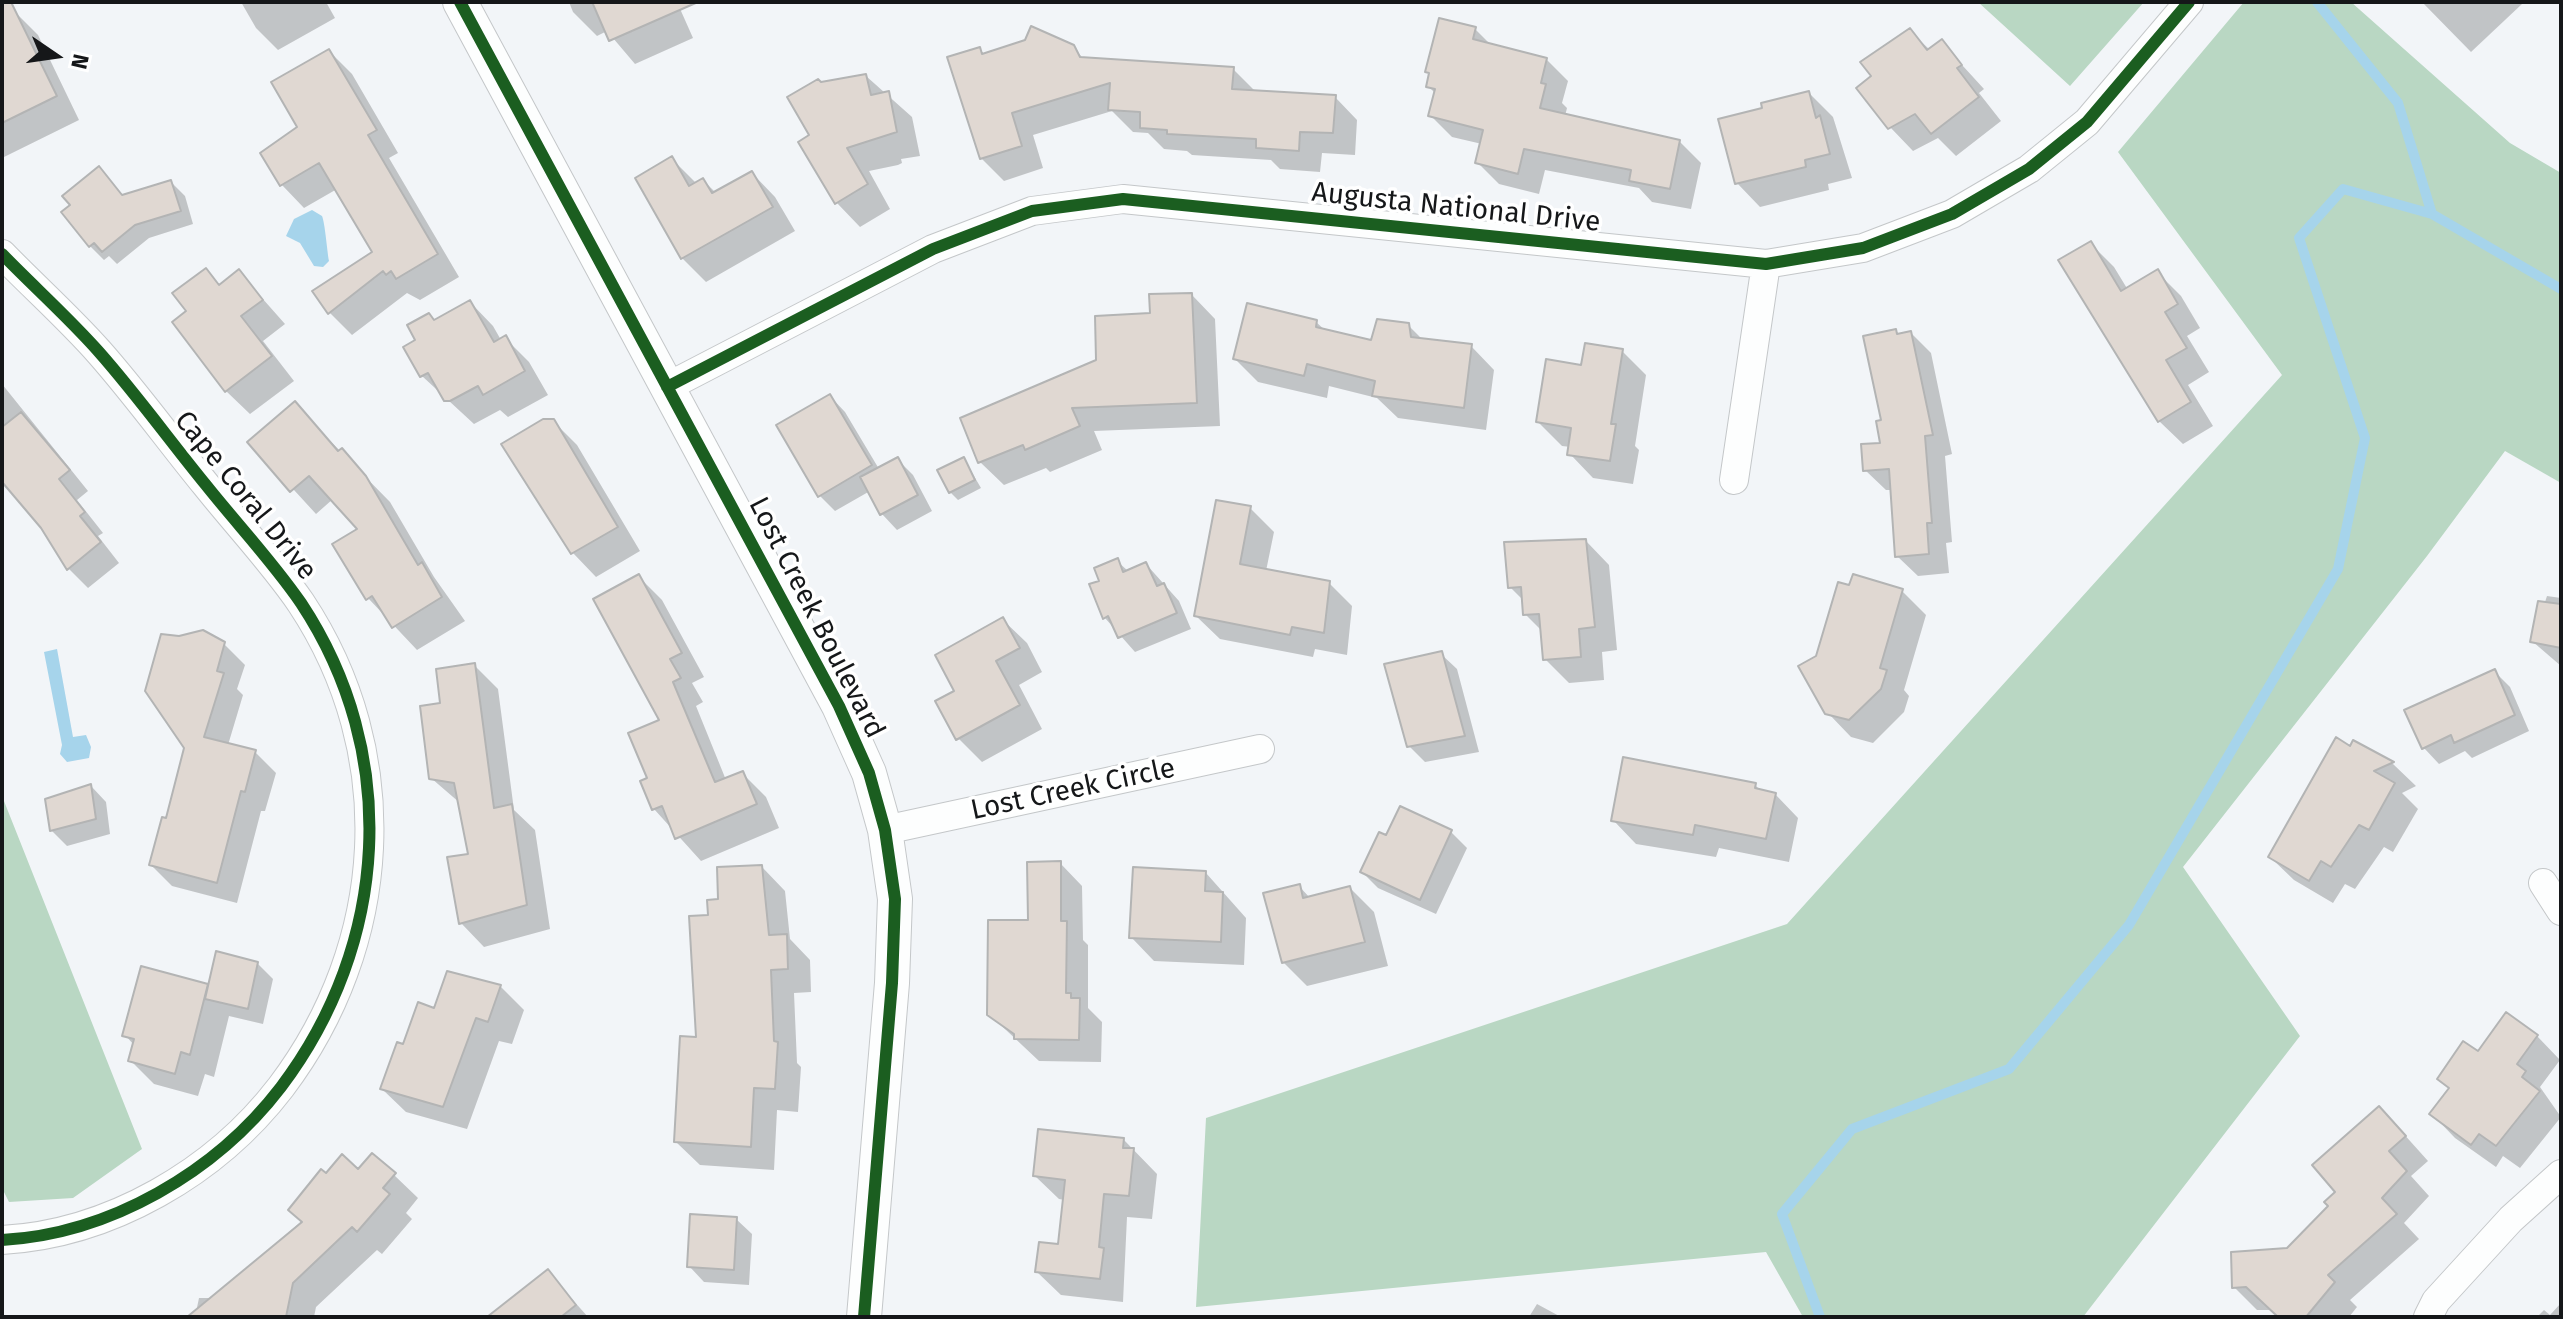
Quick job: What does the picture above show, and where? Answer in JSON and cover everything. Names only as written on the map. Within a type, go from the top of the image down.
[{"type":"street","name":"Lost Creek Boulevard","points":[[460,2],[839,706],[869,773],[885,830],[895,899],[892,983],[864,1317]]},
{"type":"street","name":"Augusta National Drive","points":[[667,387],[933,249],[1032,211],[1123,199],[1766,264],[1863,248],[1952,214],[2029,169],[2087,122],[2189,2]]},
{"type":"street","name":"Cape Coral Drive","points":[[2,254],[99,352],[300,603],[336,667],[362,737],[370,817],[369,872],[348,964],[309,1050],[259,1116],[190,1176],[109,1215],[33,1238],[2,1240]]},
{"type":"street","points":[[1734,480],[1766,264]]},
{"type":"street","name":"Lost Creek Circle","points":[[885,830],[1260,749]]},
{"type":"street","points":[[2543,883],[2561,911]]},
{"type":"street","points":[[2428,1317],[2436,1301],[2511,1219],[2561,1174]]},
{"type":"green space","points":[[1978,2],[2144,2],[2070,86]]},
{"type":"green space","points":[[2244,2],[2351,2],[2510,143],[2561,173],[2561,483],[2505,451],[2427,556],[2183,867],[2300,1036],[2083,1317],[1803,1317],[1766,1252],[1196,1307],[1206,1118],[1787,924],[2282,375],[2118,152]]},
{"type":"green space","points":[[2,796],[142,1149],[73,1198],[9,1202],[2,1188]]},
{"type":"water","points":[[312,210],[322,216],[324,224],[329,261],[323,267],[314,266],[300,243],[286,236],[294,219]]},
{"type":"water","points":[[57,649],[73,737],[86,735],[91,747],[89,758],[67,762],[60,754],[62,745],[44,652]]},
{"type":"building","points":[[2,2],[11,2],[57,96],[2,123]]},
{"type":"building","points":[[592,2],[698,2],[609,41]]},
{"type":"building","points":[[1439,18],[1476,27],[1473,39],[1547,58],[1541,83],[1546,84],[1540,108],[1680,140],[1670,189],[1629,181],[1631,170],[1524,149],[1518,174],[1475,163],[1483,130],[1428,116],[1435,89],[1426,87],[1429,73],[1425,72]]},
{"type":"building","points":[[1031,26],[1074,45],[1080,57],[1234,67],[1232,89],[1336,95],[1333,133],[1300,132],[1299,151],[1256,148],[1256,139],[1167,134],[1167,130],[1140,128],[1140,112],[1108,110],[1110,83],[1012,113],[1022,146],[980,159],[947,57],[980,47],[982,54],[1025,40]]},
{"type":"building","points":[[1910,28],[1927,50],[1942,39],[1962,65],[1957,68],[1979,97],[1931,134],[1915,114],[1888,129],[1856,88],[1871,76],[1860,62]]},
{"type":"building","points":[[329,49],[377,130],[368,135],[438,254],[396,279],[391,271],[386,275],[383,271],[328,314],[312,291],[372,252],[319,163],[280,186],[260,153],[297,127],[271,82]]},
{"type":"building","points":[[866,74],[871,95],[889,91],[897,132],[847,148],[868,184],[835,204],[798,142],[809,135],[787,97],[818,79],[821,82]]},
{"type":"building","points":[[1809,91],[1816,118],[1820,115],[1830,154],[1805,160],[1806,167],[1735,184],[1718,119],[1762,108],[1761,103]]},
{"type":"building","points":[[672,156],[689,186],[703,178],[712,193],[752,171],[773,207],[681,259],[635,178]]},
{"type":"building","points":[[99,166],[122,195],[171,180],[181,211],[135,225],[102,252],[94,243],[89,247],[61,212],[70,205],[62,196]]},
{"type":"building","points":[[2091,241],[2121,291],[2158,269],[2178,304],[2165,312],[2187,348],[2166,360],[2191,402],[2158,422],[2058,260]]},
{"type":"building","points":[[206,268],[219,285],[239,269],[263,300],[241,316],[272,356],[225,392],[172,322],[186,311],[172,293]]},
{"type":"building","points":[[1192,293],[1197,403],[1072,408],[1080,426],[1025,450],[1023,445],[978,463],[960,418],[1096,360],[1095,316],[1150,313],[1149,294]]},
{"type":"building","points":[[470,300],[494,342],[506,335],[525,371],[483,395],[478,386],[450,401],[444,401],[428,373],[420,377],[403,347],[415,340],[407,325],[429,313],[434,320]]},
{"type":"building","points":[[1247,303],[1317,320],[1316,327],[1371,340],[1377,319],[1409,323],[1411,337],[1472,344],[1464,408],[1372,396],[1375,381],[1307,364],[1304,376],[1233,359]]},
{"type":"building","points":[[1896,329],[1897,334],[1911,331],[1933,435],[1925,436],[1932,523],[1927,523],[1929,554],[1895,557],[1889,469],[1863,471],[1861,444],[1880,443],[1876,421],[1881,420],[1863,336]]},
{"type":"building","points":[[1585,343],[1623,349],[1611,424],[1616,424],[1610,461],[1567,455],[1571,428],[1536,422],[1546,359],[1581,365]]},
{"type":"building","points":[[830,394],[872,465],[818,497],[776,425]]},
{"type":"building","points":[[295,401],[338,451],[342,448],[366,476],[418,565],[422,562],[442,597],[392,628],[372,596],[366,600],[332,544],[357,529],[309,476],[290,492],[247,442]]},
{"type":"building","points":[[21,412],[70,470],[59,479],[85,512],[80,516],[101,542],[67,570],[41,528],[2,482],[2,427]]},
{"type":"building","points":[[543,419],[554,419],[618,527],[571,554],[501,444]]},
{"type":"building","points":[[898,457],[918,495],[880,515],[860,477]]},
{"type":"building","points":[[964,457],[975,480],[949,493],[937,470]]},
{"type":"building","points":[[1216,500],[1251,506],[1240,564],[1330,581],[1324,633],[1292,627],[1290,635],[1194,616]]},
{"type":"building","points":[[1586,539],[1595,627],[1579,629],[1581,657],[1543,660],[1539,614],[1523,615],[1521,587],[1508,588],[1504,542]]},
{"type":"building","points":[[1118,558],[1123,572],[1146,562],[1157,586],[1164,583],[1177,613],[1118,638],[1108,616],[1103,619],[1089,584],[1099,581],[1094,568]]},
{"type":"building","points":[[639,574],[682,653],[670,659],[681,678],[673,682],[715,782],[743,771],[757,804],[675,839],[662,806],[652,810],[640,781],[647,778],[628,733],[659,720],[593,599]]},
{"type":"building","points":[[1853,574],[1903,589],[1880,668],[1887,670],[1881,689],[1849,720],[1825,714],[1798,666],[1816,656],[1838,582],[1849,585]]},
{"type":"building","points":[[2538,601],[2561,604],[2561,648],[2530,642]]},
{"type":"building","points":[[1003,617],[1020,648],[996,661],[1020,705],[956,740],[935,701],[954,691],[935,655]]},
{"type":"building","points":[[203,630],[225,642],[217,671],[224,673],[204,737],[256,750],[245,792],[241,791],[217,883],[149,865],[162,817],[166,818],[184,748],[145,691],[161,634],[179,636]]},
{"type":"building","points":[[1442,651],[1465,736],[1407,747],[1384,664]]},
{"type":"building","points":[[475,663],[494,808],[512,804],[527,905],[459,924],[447,857],[468,854],[454,783],[429,779],[420,706],[440,703],[436,669]]},
{"type":"building","points":[[2495,669],[2515,715],[2454,743],[2451,735],[2422,749],[2404,710]]},
{"type":"building","points":[[2336,737],[2350,746],[2353,740],[2394,762],[2374,771],[2395,783],[2369,830],[2359,825],[2331,867],[2321,861],[2309,881],[2268,857]]},
{"type":"building","points":[[1623,757],[1756,783],[1755,788],[1776,793],[1766,839],[1695,825],[1693,835],[1611,821]]},
{"type":"building","points":[[91,784],[96,819],[50,831],[45,799]]},
{"type":"building","points":[[1400,806],[1452,830],[1420,900],[1360,872],[1379,832],[1386,835]]},
{"type":"building","points":[[1061,861],[1061,921],[1067,921],[1066,993],[1071,993],[1071,998],[1080,998],[1079,1040],[1014,1039],[1014,1034],[987,1015],[988,920],[1028,920],[1027,862]]},
{"type":"building","points":[[762,865],[769,935],[787,934],[788,969],[771,970],[774,1041],[778,1042],[775,1089],[754,1088],[751,1147],[674,1142],[680,1036],[696,1037],[689,916],[708,915],[707,900],[718,899],[717,867]]},
{"type":"building","points":[[1133,867],[1206,871],[1205,891],[1223,892],[1221,942],[1129,938]]},
{"type":"building","points":[[1300,884],[1303,898],[1350,886],[1365,942],[1282,963],[1263,893]]},
{"type":"building","points":[[216,951],[258,962],[248,1009],[205,999]]},
{"type":"building","points":[[141,966],[208,984],[190,1055],[181,1052],[175,1074],[128,1061],[134,1039],[122,1036]]},
{"type":"building","points":[[447,971],[501,985],[488,1022],[476,1018],[443,1107],[380,1089],[397,1042],[403,1044],[418,1002],[434,1008]]},
{"type":"building","points":[[2506,1012],[2538,1035],[2517,1064],[2526,1071],[2522,1077],[2540,1091],[2496,1146],[2479,1134],[2471,1145],[2429,1114],[2449,1088],[2437,1079],[2463,1041],[2478,1051]]},
{"type":"building","points":[[2379,1106],[2406,1136],[2389,1151],[2407,1171],[2382,1198],[2397,1214],[2328,1275],[2335,1282],[2306,1317],[2278,1317],[2246,1287],[2232,1288],[2231,1252],[2287,1248],[2328,1206],[2324,1202],[2335,1192],[2312,1165]]},
{"type":"building","points":[[1038,1129],[1124,1138],[1123,1148],[1134,1148],[1129,1196],[1104,1194],[1099,1247],[1104,1248],[1100,1279],[1035,1272],[1039,1242],[1058,1244],[1065,1180],[1033,1176]]},
{"type":"building","points":[[372,1153],[396,1173],[383,1188],[390,1194],[357,1232],[352,1227],[293,1283],[286,1317],[187,1317],[302,1222],[288,1210],[321,1169],[326,1173],[342,1154],[358,1169]]},
{"type":"building","points":[[690,1214],[737,1217],[734,1270],[687,1267]]},
{"type":"building","points":[[548,1269],[576,1305],[561,1317],[487,1317]]},
{"type":"waterway","points":[[2317,2],[2398,103],[2432,214],[2561,289]]},
{"type":"waterway","points":[[1820,1317],[1782,1214],[1852,1129],[2009,1069],[2129,925],[2338,569],[2365,438],[2299,238],[2343,189],[2432,214]]},
{"type":"cycle path","points":[[460,2],[839,706],[869,773],[885,830],[895,899],[892,983],[864,1317]]},
{"type":"cycle path","points":[[667,387],[933,249],[1032,211],[1123,199],[1766,264],[1863,248],[1952,214],[2029,169],[2087,122],[2189,2]]},
{"type":"cycle path","points":[[2,254],[113,368],[301,603],[333,661],[355,722],[367,785],[369,848],[361,911],[344,972],[317,1031],[281,1087],[255,1118],[193,1171],[121,1211],[82,1226],[2,1240]]}]
